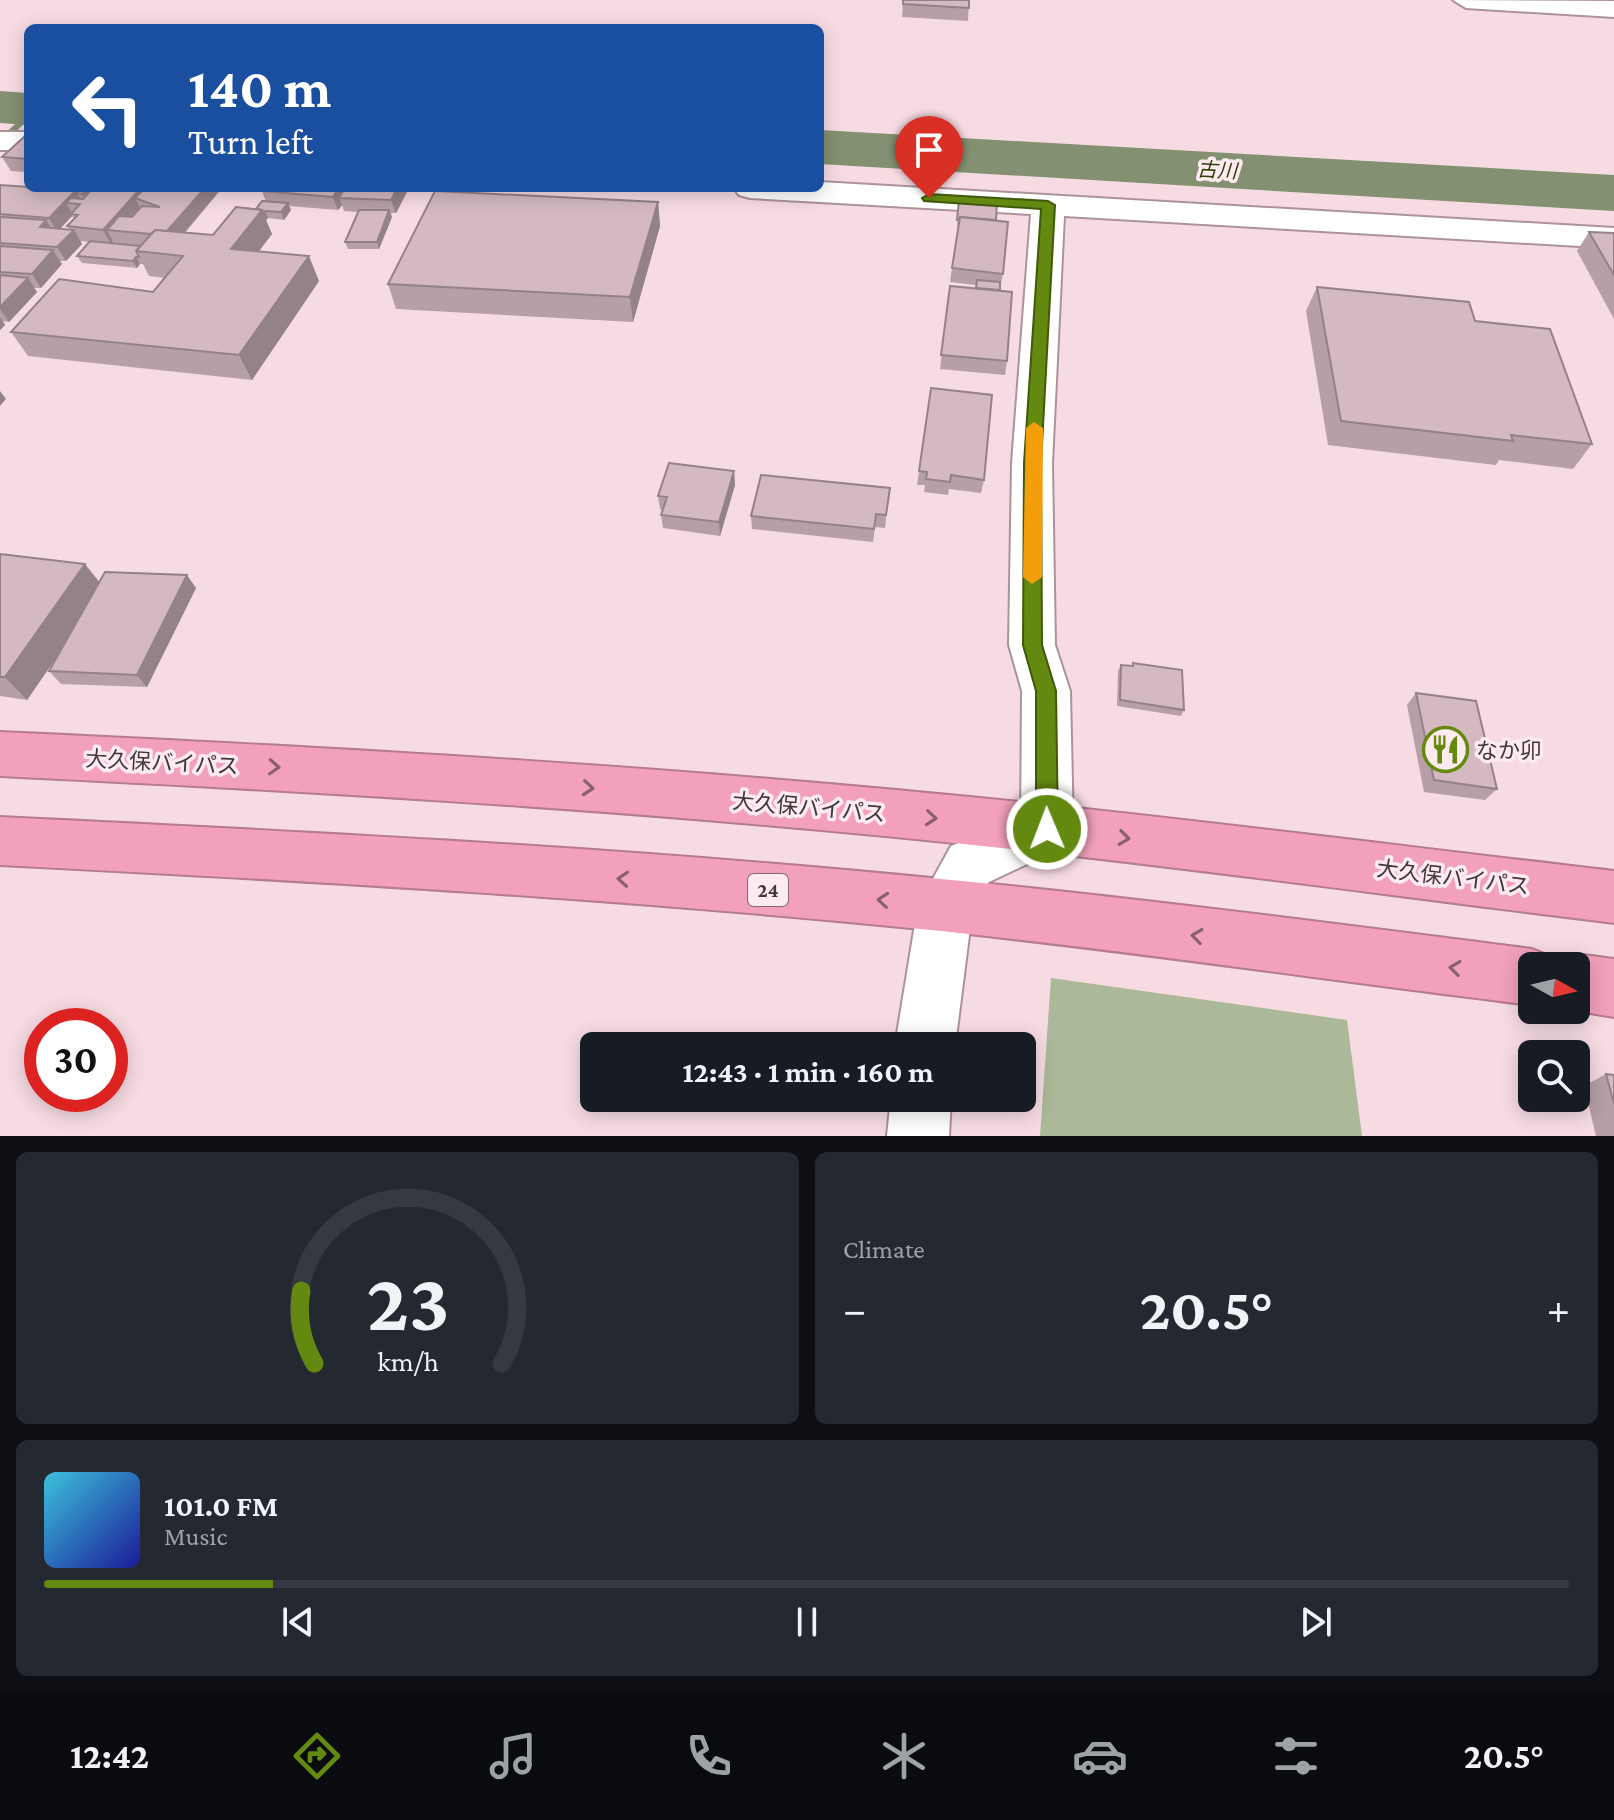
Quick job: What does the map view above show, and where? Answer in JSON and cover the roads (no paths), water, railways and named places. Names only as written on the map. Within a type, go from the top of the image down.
[{"type":"highway","name":"大久保バイパス","points":[[0,754],[438,776],[1047,829],[1605,894]]},
{"type":"highway","name":"24","points":[[0,841],[277,855],[945,906],[1518,975]]},
{"type":"street","points":[[1466,0],[1614,9]]},
{"type":"street","points":[[0,141],[24,141]]},
{"type":"street","points":[[820,192],[1614,238]]},
{"type":"street","points":[[927,1032],[945,906],[970,864],[1047,829],[1046,691],[1032,645],[1032,463],[1048,205]]},
{"type":"street","points":[[918,1136],[920,1112]]},
{"type":"waterway","name":"古川","points":[[0,107],[24,109]]},
{"type":"waterway","points":[[0,144],[24,119]]},
{"type":"waterway","name":"古川","points":[[824,147],[1614,193]]},
{"type":"place","name":"なか卯","points":[[1445,750]]}]
